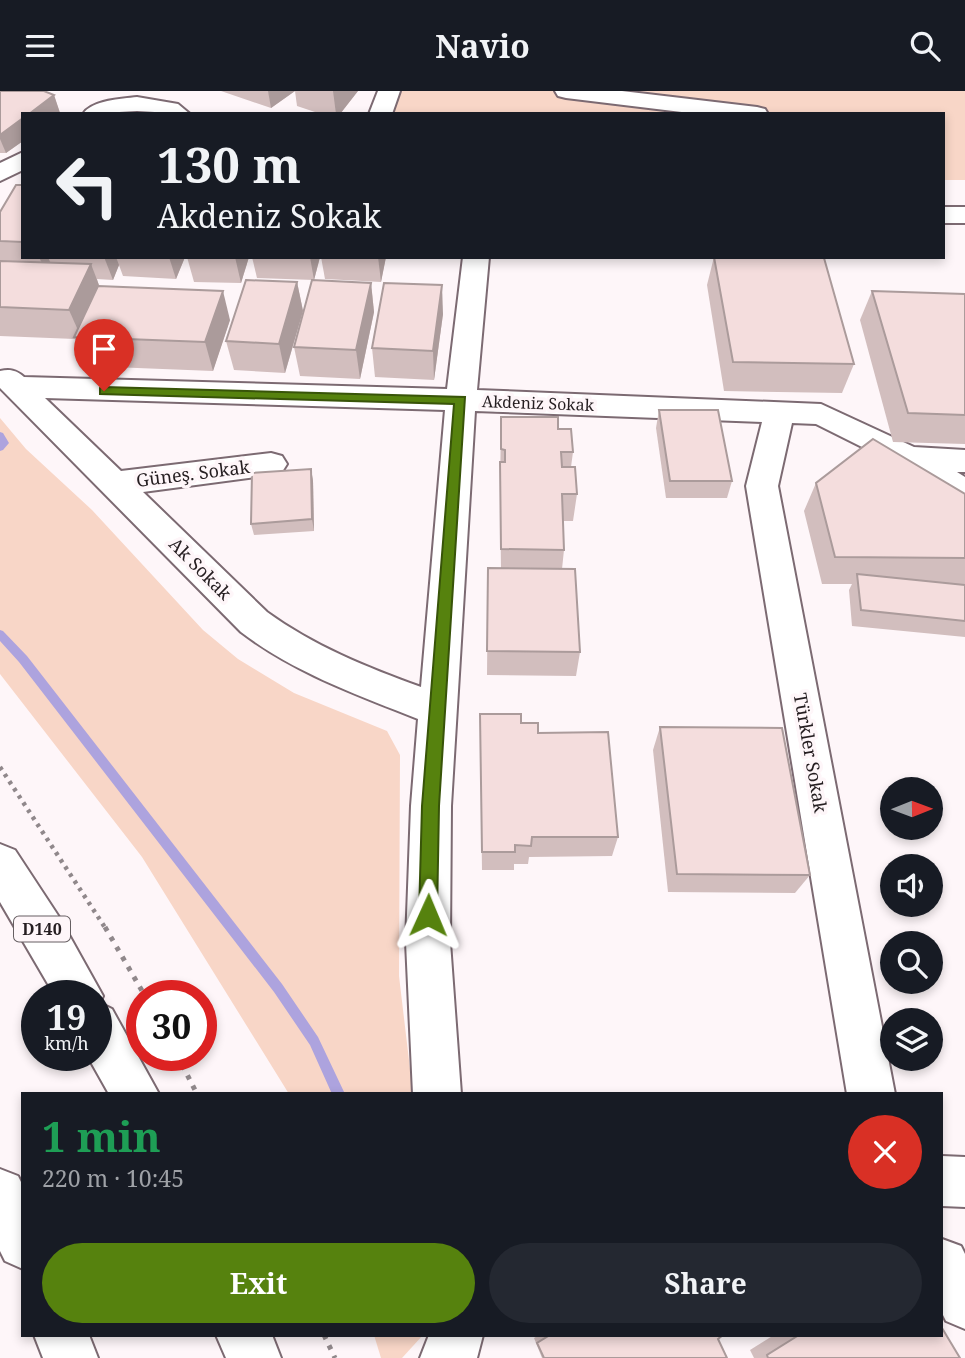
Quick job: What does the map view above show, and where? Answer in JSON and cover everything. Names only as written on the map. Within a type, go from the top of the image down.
[{"type":"main road","points":[[140,91],[175,111]]},
{"type":"main road","points":[[381,112],[389,91]]},
{"type":"main road","points":[[566,91],[612,93],[743,112]]},
{"type":"main road","points":[[770,91],[770,112]]},
{"type":"main road","points":[[92,100],[175,111]]},
{"type":"main road","points":[[0,174],[21,160]]},
{"type":"main road","points":[[945,195],[965,195]]},
{"type":"main road","points":[[945,215],[965,215]]},
{"type":"main road","points":[[437,1092],[428,942],[431,806],[461,400],[476,259]]},
{"type":"main road","name":"Akdeniz Sokak","points":[[8,380],[821,414],[909,457],[965,461]]},
{"type":"main road","name":"Ak Sokak","points":[[8,380],[254,622],[279,642],[371,685],[438,710]]},
{"type":"main road","name":"Türkler Sokak","points":[[779,413],[762,486],[871,1092]]},
{"type":"main road","points":[[909,457],[965,492]]},
{"type":"main road","name":"Güneş. Sokak","points":[[114,484],[271,464]]},
{"type":"main road","name":"D140","points":[[0,864],[71,980]]},
{"type":"main road","points":[[112,1053],[134,1092]]},
{"type":"main road","points":[[943,1181],[965,1182]]},
{"type":"main road","points":[[0,1194],[21,1239]]},
{"type":"main road","points":[[943,1267],[965,1302]]},
{"type":"main road","points":[[62,1337],[71,1358]]},
{"type":"main road","points":[[244,1337],[254,1358]]},
{"type":"main road","points":[[447,1358],[456,1337]]},
{"type":"path","points":[[0,767],[97,913],[136,980]]},
{"type":"path","points":[[185,1071],[196,1092]]},
{"type":"path","points":[[325,1337],[335,1358]]},
{"type":"shaded area","points":[[400,91],[965,91],[965,180],[945,180],[945,112],[387,112]]},
{"type":"shaded area","points":[[0,418],[26,449],[92,510],[203,630],[238,659],[294,693],[387,731],[400,755],[399,976],[413,1092],[288,1092],[142,857],[0,674]]},
{"type":"shaded area","points":[[375,1337],[421,1337],[402,1358],[381,1358]]},
{"type":"building","points":[[0,91],[44,91],[54,95],[32,112],[21,112],[21,119],[0,135]]},
{"type":"building","points":[[16,185],[21,185],[21,242],[0,241],[0,212]]},
{"type":"building","points":[[714,259],[824,259],[854,364],[733,362]]},
{"type":"building","points":[[0,261],[91,264],[69,310],[0,307]]},
{"type":"building","points":[[246,280],[297,282],[279,344],[226,341]]},
{"type":"building","points":[[312,280],[371,283],[356,350],[294,347]]},
{"type":"building","points":[[384,283],[442,285],[433,351],[372,348]]},
{"type":"building","points":[[98,286],[223,291],[205,342],[74,337]]},
{"type":"building","points":[[872,291],[965,294],[965,415],[908,413]]},
{"type":"building","points":[[659,410],[718,410],[732,481],[670,481]]},
{"type":"building","points":[[501,417],[558,417],[558,429],[571,429],[573,452],[561,452],[562,467],[575,467],[577,494],[562,494],[564,550],[501,549],[500,462],[505,462],[505,450],[501,449]]},
{"type":"building","points":[[873,439],[965,494],[965,558],[835,557],[816,483]]},
{"type":"building","points":[[311,469],[312,519],[251,524],[252,473]]},
{"type":"building","points":[[488,568],[575,569],[580,652],[487,651]]},
{"type":"building","points":[[857,574],[965,585],[965,621],[861,610]]},
{"type":"building","points":[[480,714],[521,714],[521,723],[538,723],[538,733],[608,732],[618,837],[532,837],[531,846],[515,845],[515,852],[482,852]]},
{"type":"building","points":[[660,727],[782,728],[810,875],[677,874]]},
{"type":"building","points":[[943,1330],[960,1358],[768,1358],[767,1355],[796,1337],[943,1337]]},
{"type":"building","points":[[547,1337],[720,1337],[718,1339],[727,1358],[544,1358],[537,1343]]},
{"type":"waterway","points":[[0,435],[5,443],[0,448]]},
{"type":"waterway","points":[[0,634],[23,659],[278,988],[314,1041],[338,1092]]},
{"type":"route","points":[[104,391],[461,400],[431,806],[428,915]]}]
